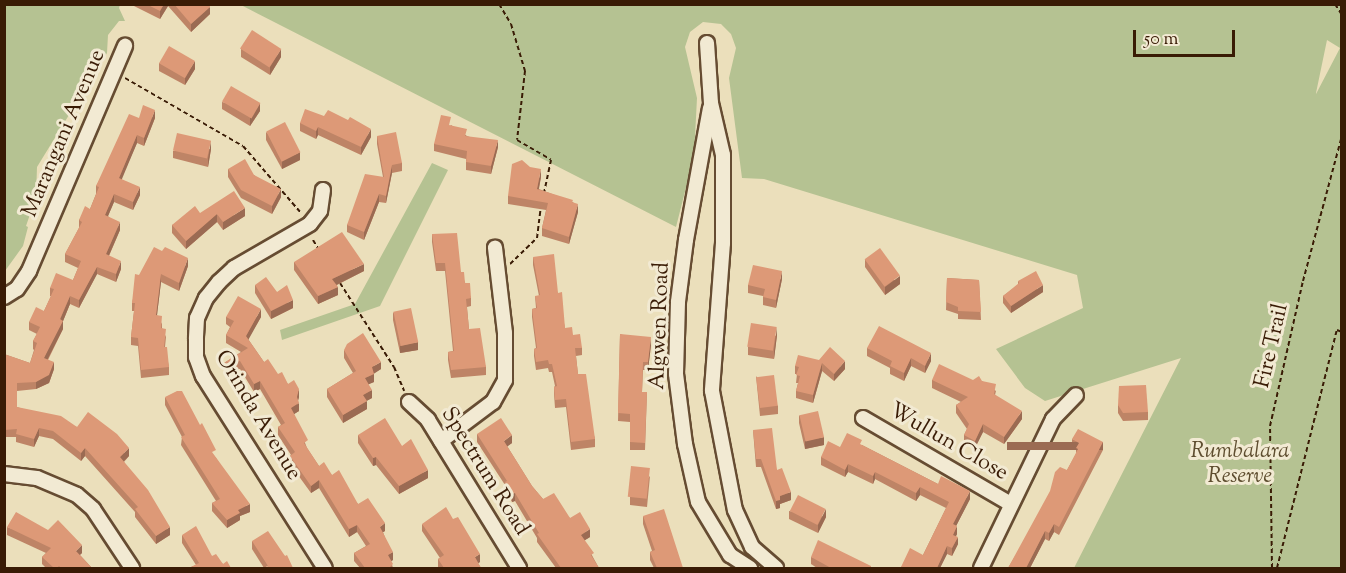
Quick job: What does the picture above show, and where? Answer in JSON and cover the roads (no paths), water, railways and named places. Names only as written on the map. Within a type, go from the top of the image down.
[{"type":"street","name":"Algwen Road","points":[[707,43],[711,103],[723,154],[723,243],[712,391],[735,510],[752,547],[776,568]]},
{"type":"street","name":"Marangani Avenue","points":[[4,297],[17,289],[29,271],[116,73],[125,46]]},
{"type":"street","name":"Algwen Road","points":[[711,103],[681,282],[676,374],[685,444],[698,502],[730,555],[750,568]]},
{"type":"street","name":"Orinda Avenue","points":[[323,190],[320,211],[310,224],[234,268],[206,298],[197,318],[196,357],[203,376],[325,568]]},
{"type":"street","points":[[441,441],[493,402],[506,380],[506,333],[495,248]]},
{"type":"street","points":[[981,568],[1053,419],[1076,395]]},
{"type":"street","name":"Spectrum Road","points":[[409,402],[428,420],[519,568]]},
{"type":"street","name":"Wullun Close","points":[[863,418],[1011,504]]},
{"type":"street","points":[[4,474],[37,478],[77,495],[93,508],[132,568]]},
{"type":"park label","name":"Rumbalara Reserve","points":[[1240,464]]}]
